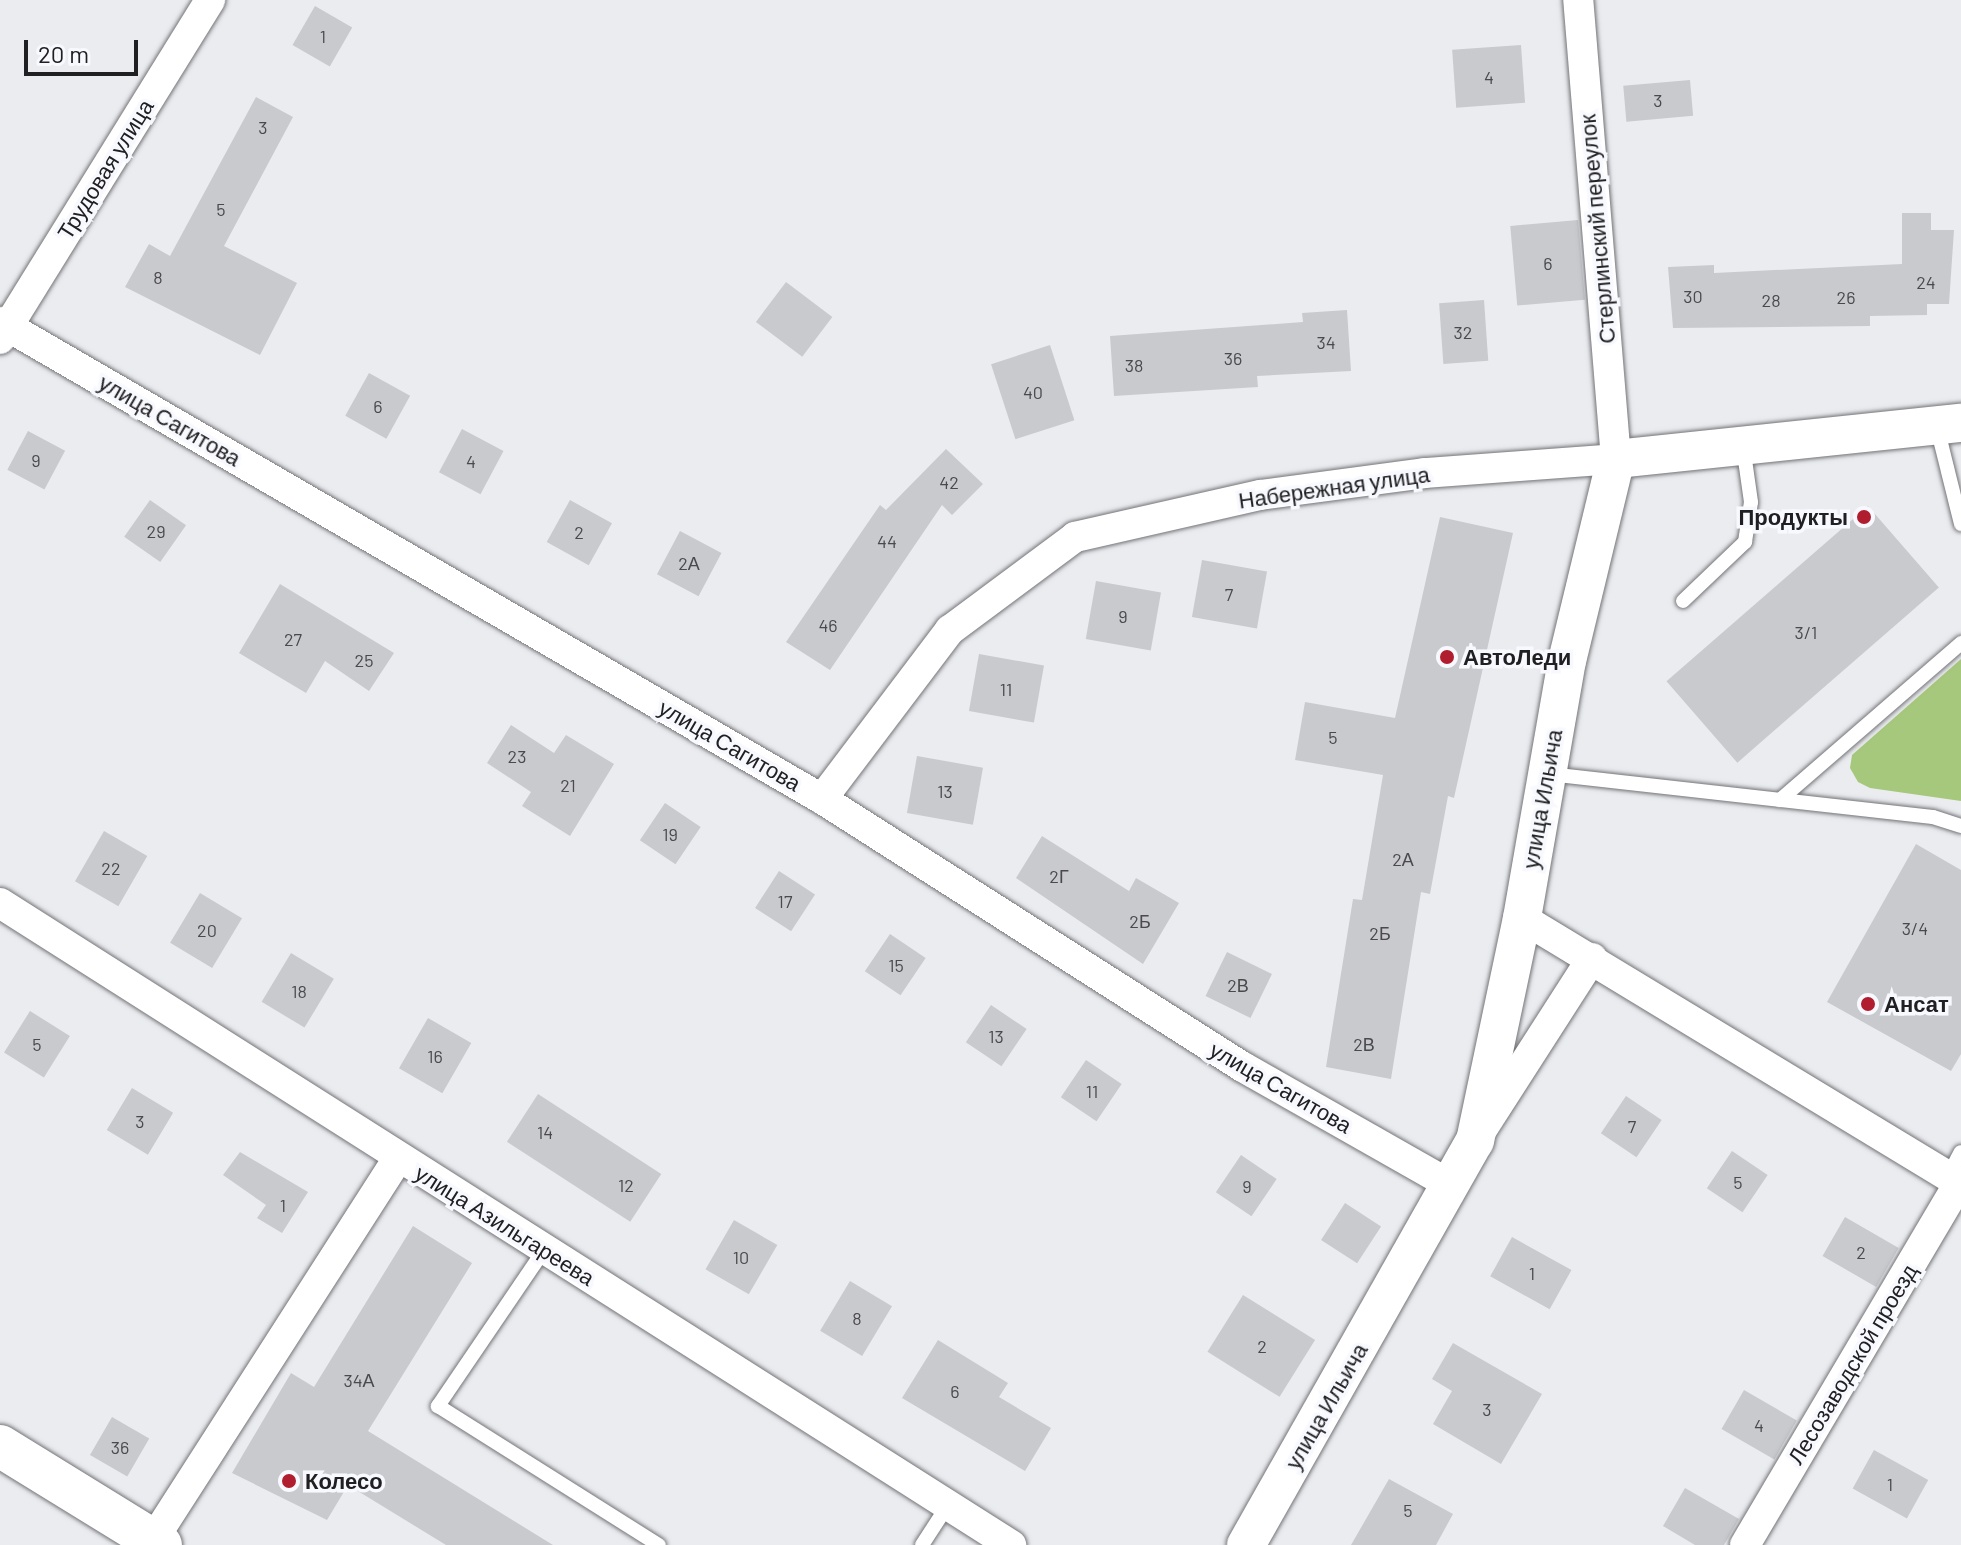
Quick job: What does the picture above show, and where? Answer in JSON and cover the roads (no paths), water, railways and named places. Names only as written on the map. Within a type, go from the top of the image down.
[{"type":"main road","points":[[0,1446],[157,1542]]},
{"type":"street","name":"Трудовая улица","points":[[3,329],[210,0]]},
{"type":"street","name":"Стерлинский переулок","points":[[1578,0],[1616,459]]},
{"type":"street","name":"улица Сагитова","points":[[3,329],[822,799],[1243,1067],[1451,1185]]},
{"type":"street","name":"Набережная улица","points":[[822,799],[950,630],[1075,537],[1260,495],[1425,473],[1616,459],[1949,424]]},
{"type":"street","name":"улица Ильича","points":[[1475,1141],[1522,918],[1545,774],[1616,459]]},
{"type":"street","name":"улица Азильгареева","points":[[0,903],[1011,1545]]},
{"type":"street","points":[[1522,918],[1957,1174]]},
{"type":"street","name":"улица Ильича","points":[[1246,1545],[1475,1141],[1592,958]]},
{"type":"street","points":[[157,1542],[398,1158]]},
{"type":"street","name":"Лесозаводской проезд","points":[[1745,1545],[1957,1174]]},
{"type":"lane","points":[[1949,424],[1961,524]]},
{"type":"lane","points":[[1683,601],[1745,542],[1751,512],[1743,446]]},
{"type":"lane","points":[[1780,800],[1961,643]]},
{"type":"lane","points":[[1545,774],[1933,817],[1961,826]]},
{"type":"lane","points":[[544,1250],[438,1406],[659,1545]]},
{"type":"lane","points":[[922,1545],[948,1505]]},
{"type":"place","name":"Продукты","points":[[1864,517]]},
{"type":"place","name":"АвтоЛеди","points":[[1447,657]]},
{"type":"place","name":"Ансат","points":[[1868,1004]]},
{"type":"place","name":"Колесо","points":[[289,1481]]}]
